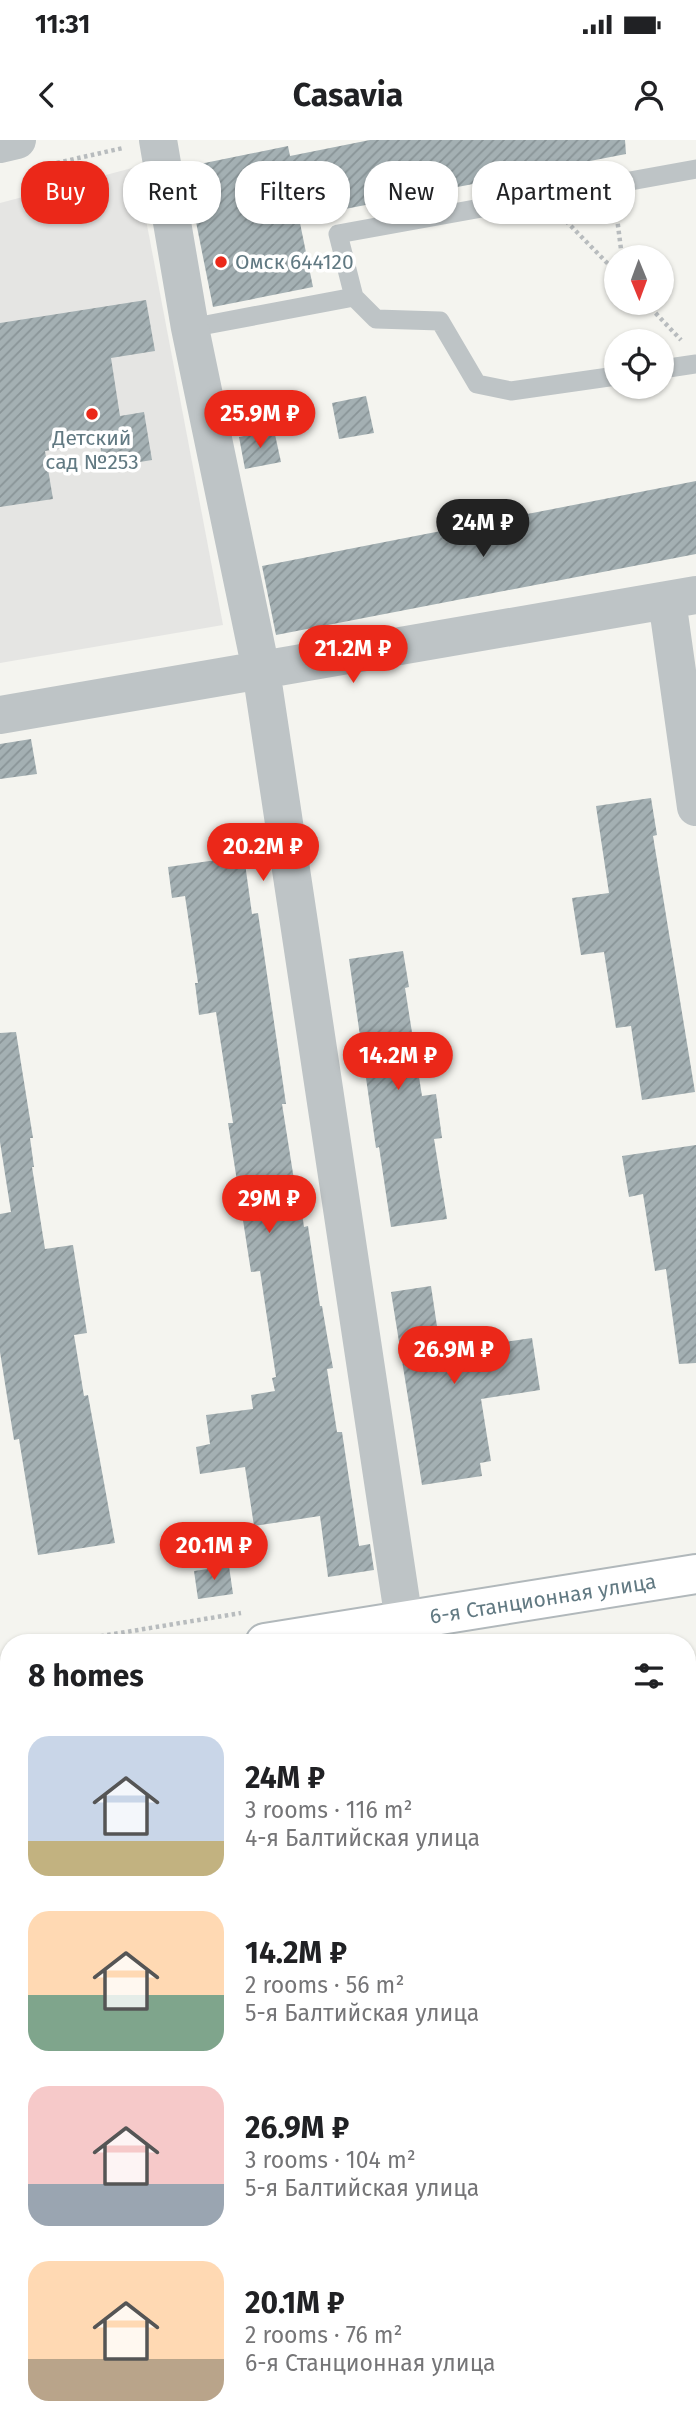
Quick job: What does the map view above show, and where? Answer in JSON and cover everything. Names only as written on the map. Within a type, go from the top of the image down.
[{"type":"main road","name":"6-я Станционная улица","points":[[322,1634],[696,1574]]},
{"type":"street","points":[[158,140],[190,328],[261,670],[404,1621]]},
{"type":"street","points":[[0,144],[28,153]]},
{"type":"street","points":[[0,715],[681,598],[696,807]]},
{"type":"lane","points":[[635,181],[696,169]]},
{"type":"lane","points":[[472,210],[338,234],[354,297],[376,319],[440,321],[477,384],[511,391],[604,378]]},
{"type":"lane","points":[[190,328],[354,297]]},
{"type":"lane","points":[[674,364],[692,356]]},
{"type":"path","points":[[28,153],[158,140]]},
{"type":"path","points":[[569,224],[604,260]]},
{"type":"path","points":[[617,224],[620,245]]},
{"type":"path","points":[[656,315],[692,356]]},
{"type":"shaded area","name":"Детский сад №253","points":[[123,170],[123,224],[147,224],[223,625],[0,663],[0,203],[21,197],[21,224],[109,224],[109,174]]},
{"type":"building","points":[[370,140],[625,140],[626,154],[590,161],[472,161],[472,184],[458,187],[458,161],[364,161],[364,205],[350,208],[350,161],[235,161],[235,224],[300,224],[313,287],[213,307],[196,224],[221,224],[221,161],[214,161],[288,146],[290,156]]},
{"type":"building","points":[[146,300],[155,351],[111,358],[120,416],[144,412],[152,460],[103,468],[100,443],[45,451],[53,499],[0,507],[0,323]]},
{"type":"building","points":[[366,396],[374,433],[339,439],[332,403]]},
{"type":"building","points":[[274,430],[281,462],[245,469],[239,437]]},
{"type":"building","points":[[696,481],[696,554],[276,635],[262,566]]},
{"type":"building","points":[[31,739],[37,774],[0,779],[0,744]]},
{"type":"building","points":[[651,798],[657,835],[653,836],[695,1092],[642,1100],[631,1026],[616,1028],[604,952],[581,955],[572,898],[609,893],[596,806]]},
{"type":"building","points":[[244,856],[252,914],[258,913],[295,1186],[298,1185],[304,1227],[308,1226],[333,1368],[327,1369],[337,1432],[342,1432],[359,1546],[370,1544],[374,1570],[328,1577],[320,1516],[254,1526],[245,1467],[200,1474],[196,1447],[210,1444],[206,1415],[253,1409],[251,1395],[275,1391],[272,1378],[276,1377],[260,1271],[251,1272],[228,1123],[233,1123],[216,1012],[199,1015],[195,983],[198,983],[185,896],[172,898],[168,867]]},
{"type":"building","points":[[403,951],[409,987],[405,988],[422,1096],[436,1094],[442,1138],[434,1139],[447,1219],[391,1227],[379,1147],[376,1148],[349,959]]},
{"type":"building","points":[[16,1032],[33,1138],[30,1138],[32,1167],[45,1249],[73,1245],[87,1333],[74,1335],[84,1396],[88,1395],[115,1543],[38,1555],[19,1439],[14,1440],[0,1352],[0,1214],[11,1212],[0,1142],[0,1033]]},
{"type":"building","points":[[696,1145],[696,1363],[679,1364],[666,1269],[655,1271],[643,1194],[629,1197],[622,1156]]},
{"type":"building","points":[[431,1286],[438,1333],[480,1326],[483,1345],[532,1338],[540,1390],[481,1399],[491,1461],[480,1463],[482,1476],[422,1485],[391,1292]]},
{"type":"building","points":[[229,1566],[233,1594],[198,1599],[194,1571]]},
{"type":"place","name":"Омск 644120","points":[[221,262]]},
{"type":"place","name":"Детский сад №253","points":[[92,414]]}]
